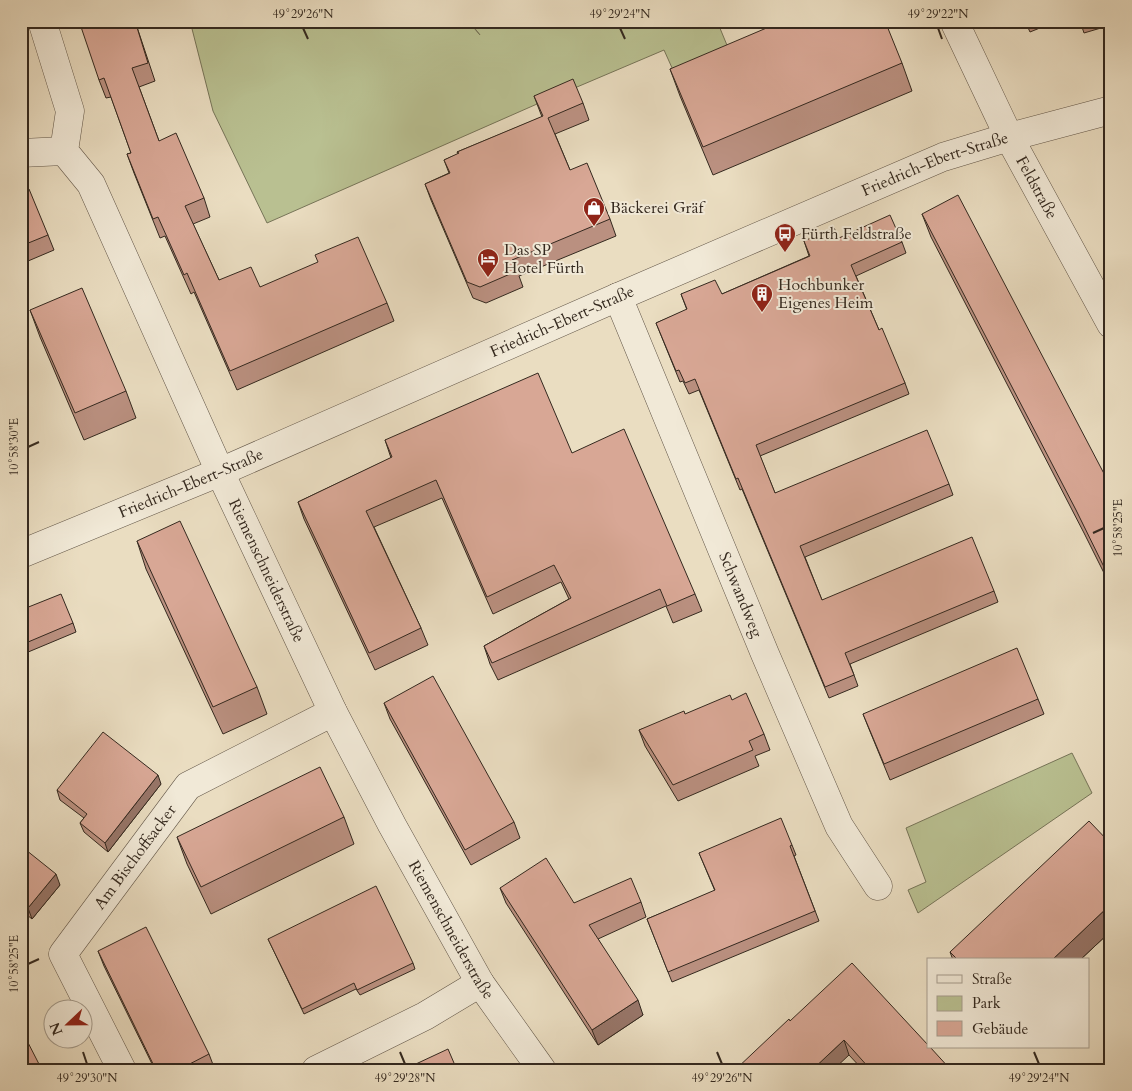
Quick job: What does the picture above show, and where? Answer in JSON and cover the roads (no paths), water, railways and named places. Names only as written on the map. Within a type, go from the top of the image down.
[{"type":"street","points":[[21,153],[64,150],[70,110],[42,21]]},
{"type":"street","name":"Feldstraße","points":[[954,21],[1009,137],[1111,324]]},
{"type":"street","name":"Friedrich-Ebert-Straße","points":[[21,554],[220,472],[943,157],[1111,110]]},
{"type":"street","name":"Riemenschneiderstraße","points":[[64,150],[91,184],[220,472],[332,712],[480,984],[542,1070]]},
{"type":"street","name":"Schwandweg","points":[[618,297],[765,654],[839,826],[878,886]]},
{"type":"street","name":"Am Bischoffsacker","points":[[122,1070],[63,954],[188,786],[332,712]]},
{"type":"street","points":[[316,1070],[425,1016],[480,984]]},
{"type":"place","name":"Bäckerei Gräf","points":[[594,227]]},
{"type":"place","name":"Fürth Feldstraße","points":[[785,253]]},
{"type":"place","name":"Das SP Hotel Fürth","points":[[488,278]]},
{"type":"place","name":"Hochbunker Eigenes Heim","points":[[762,313]]}]
